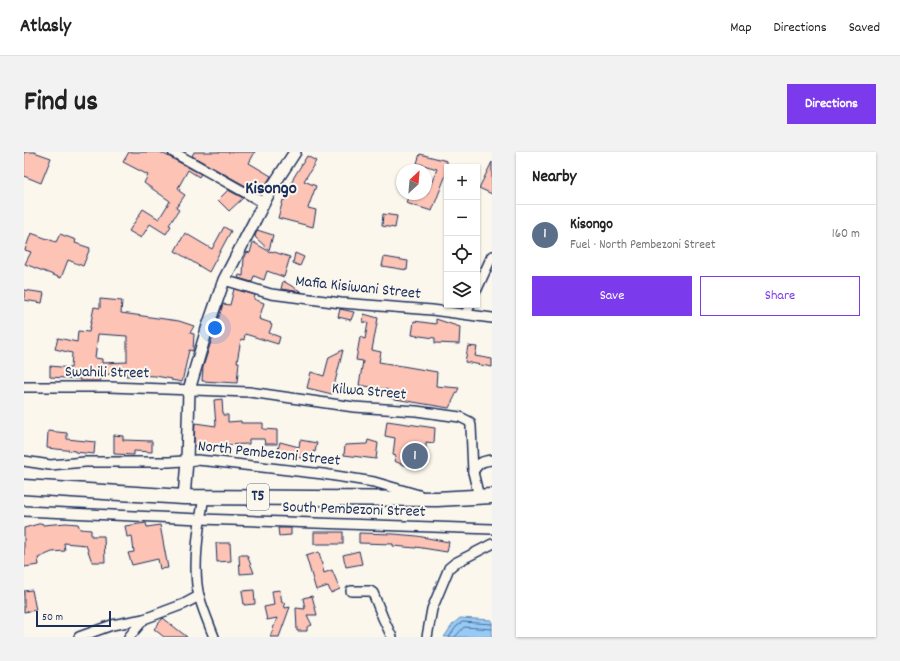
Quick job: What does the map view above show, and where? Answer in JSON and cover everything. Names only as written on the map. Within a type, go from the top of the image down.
[{"type":"highway","name":"T5","points":[[24,488],[184,497],[437,500],[486,497]]},
{"type":"street","points":[[173,152],[264,203]]},
{"type":"street","points":[[184,497],[187,461],[189,390],[224,280],[271,189],[296,152]]},
{"type":"street","points":[[480,282],[492,256]]},
{"type":"street","name":"Mafia Kisiwani Street","points":[[224,280],[250,289],[271,294],[341,303],[432,310],[492,318]]},
{"type":"street","points":[[466,314],[469,308]]},
{"type":"street","name":"Swahili Street","points":[[24,387],[108,387],[189,390]]},
{"type":"street","name":"Kilwa Street","points":[[189,390],[249,392],[354,407],[416,411],[460,417],[470,422],[473,472],[486,497]]},
{"type":"street","name":"North Pembezoni Street","points":[[24,461],[50,465],[85,462],[169,462],[197,460],[249,465],[374,482],[437,500]]},
{"type":"street","points":[[473,472],[478,464],[483,461],[492,460]]},
{"type":"street","points":[[204,497],[200,520],[196,572],[199,596],[214,637]]},
{"type":"street","name":"South Pembezoni Street","points":[[24,511],[200,520],[492,530]]},
{"type":"street","points":[[427,637],[432,609],[449,568],[455,563],[492,544]]},
{"type":"street","points":[[351,591],[370,591],[373,593],[392,637]]},
{"type":"street","points":[[80,637],[112,625],[144,619],[184,604],[199,596]]},
{"type":"street","points":[[129,637],[144,619]]},
{"type":"water","points":[[460,618],[492,620],[492,637],[444,637],[453,624]]},
{"type":"building","points":[[24,152],[34,152],[51,158],[41,183],[24,176]]},
{"type":"building","points":[[129,152],[160,152],[201,174],[199,177],[188,170],[178,188],[180,189],[179,191],[185,195],[176,208],[179,210],[169,225],[171,226],[166,234],[150,224],[141,238],[129,231],[143,209],[159,219],[170,201],[144,183],[148,175],[123,162]]},
{"type":"building","points":[[194,152],[255,152],[249,163],[271,176],[260,194],[192,156]]},
{"type":"building","points":[[420,154],[447,161],[447,164],[444,164],[444,180],[432,211],[406,203],[407,200],[432,200],[432,182],[437,169],[432,168],[432,164],[417,163]]},
{"type":"building","points":[[307,156],[316,161],[304,181],[316,186],[308,208],[316,210],[313,227],[278,218],[283,200],[285,200],[294,177]]},
{"type":"building","points":[[492,162],[492,194],[480,188]]},
{"type":"building","points":[[228,190],[243,198],[229,211],[218,200]]},
{"type":"building","points":[[383,214],[397,216],[395,228],[382,226]]},
{"type":"building","points":[[224,227],[231,231],[209,272],[175,251],[185,233],[212,249]]},
{"type":"building","points":[[257,230],[273,235],[269,250],[255,237]]},
{"type":"building","points":[[31,233],[56,242],[60,234],[76,240],[75,243],[90,248],[83,266],[68,260],[61,278],[25,264],[31,252],[25,250]]},
{"type":"building","points":[[253,242],[270,252],[271,251],[290,257],[284,277],[267,271],[264,280],[254,276],[252,282],[238,278],[239,275],[243,276],[244,257],[247,252],[250,253]]},
{"type":"building","points":[[295,253],[304,257],[300,266],[293,263]]},
{"type":"building","points":[[384,257],[408,261],[407,270],[382,266]]},
{"type":"building","points":[[283,281],[302,292],[281,289]]},
{"type":"building","points":[[234,289],[255,295],[254,299],[264,303],[259,319],[271,323],[270,324],[272,325],[269,333],[280,337],[278,344],[245,334],[244,340],[241,339],[237,362],[239,362],[237,383],[202,381],[203,367],[223,304],[230,305]]},
{"type":"building","points":[[24,290],[44,293],[42,303],[24,300]]},
{"type":"building","points":[[100,299],[122,301],[121,313],[179,321],[194,326],[190,333],[194,334],[193,351],[189,350],[182,382],[156,376],[126,376],[127,373],[101,375],[100,381],[80,381],[80,379],[50,377],[50,366],[71,368],[72,353],[55,349],[58,338],[77,342],[78,331],[89,332],[94,307],[100,308]],"holes":[[[98,334],[127,336],[127,362],[102,363],[102,359],[95,358]]]},
{"type":"building","points":[[340,309],[354,312],[351,320],[338,317]]},
{"type":"building","points":[[364,314],[378,318],[372,350],[381,352],[379,362],[437,372],[436,386],[459,388],[449,408],[389,398],[389,390],[359,385],[363,361],[356,360],[360,337],[365,339],[368,323],[363,322]]},
{"type":"building","points":[[436,319],[460,327],[459,344],[435,343],[435,338],[412,335],[414,321],[436,324]]},
{"type":"building","points":[[468,346],[477,347],[475,356],[492,359],[492,367],[465,362]]},
{"type":"building","points":[[343,350],[332,394],[307,388],[311,372],[324,376],[329,357]]},
{"type":"building","points":[[222,399],[223,415],[228,415],[228,422],[241,421],[241,423],[263,423],[263,429],[277,430],[277,444],[265,444],[264,439],[249,439],[249,444],[194,446],[195,423],[216,426],[214,400]]},
{"type":"building","points":[[387,421],[435,428],[434,443],[426,442],[426,465],[404,465],[394,461],[396,456],[393,455],[395,438],[385,436]]},
{"type":"building","points":[[48,431],[67,433],[67,439],[95,442],[94,454],[47,448]]},
{"type":"building","points":[[114,435],[123,436],[123,440],[152,441],[152,452],[134,451],[134,455],[114,454]]},
{"type":"building","points":[[300,440],[317,443],[311,460],[277,453],[280,442],[299,447]]},
{"type":"building","points":[[368,440],[378,443],[376,459],[344,455],[345,445],[367,444]]},
{"type":"building","points":[[42,523],[43,525],[66,523],[78,524],[80,529],[91,530],[91,536],[104,536],[105,562],[92,562],[86,545],[64,543],[65,551],[52,552],[38,558],[39,565],[24,567],[24,528]]},
{"type":"building","points":[[146,523],[147,527],[160,525],[168,568],[160,569],[158,559],[132,565],[128,553],[134,552],[132,536],[127,537],[125,526]]},
{"type":"building","points":[[278,528],[291,528],[291,535],[279,536]]},
{"type":"building","points":[[314,532],[343,532],[343,544],[314,544]]},
{"type":"building","points":[[359,533],[417,536],[449,542],[447,552],[416,547],[393,546],[393,544],[359,543]]},
{"type":"building","points":[[216,543],[230,543],[231,561],[217,562]]},
{"type":"building","points":[[359,551],[362,564],[346,567],[343,555]]},
{"type":"building","points":[[319,552],[324,573],[332,570],[340,589],[331,593],[328,586],[316,590],[306,556]]},
{"type":"building","points":[[239,555],[247,555],[254,573],[240,574]]},
{"type":"building","points":[[32,590],[36,610],[24,612],[24,591]]},
{"type":"building","points":[[254,590],[255,604],[244,605],[242,591]]},
{"type":"building","points":[[280,590],[282,603],[284,602],[285,608],[290,607],[279,637],[270,637],[277,618],[267,620],[264,607],[274,605],[272,591]]},
{"type":"building","points":[[312,596],[317,615],[307,615],[312,625],[307,627],[307,631],[297,631],[296,608],[305,609],[303,598]]},
{"type":"building","points":[[163,618],[187,637],[164,637],[154,629]]},
{"type":"place","name":"Kisongo","points":[[415,456]]},
{"type":"district","name":"Kisongo","points":[[271,189]]}]
